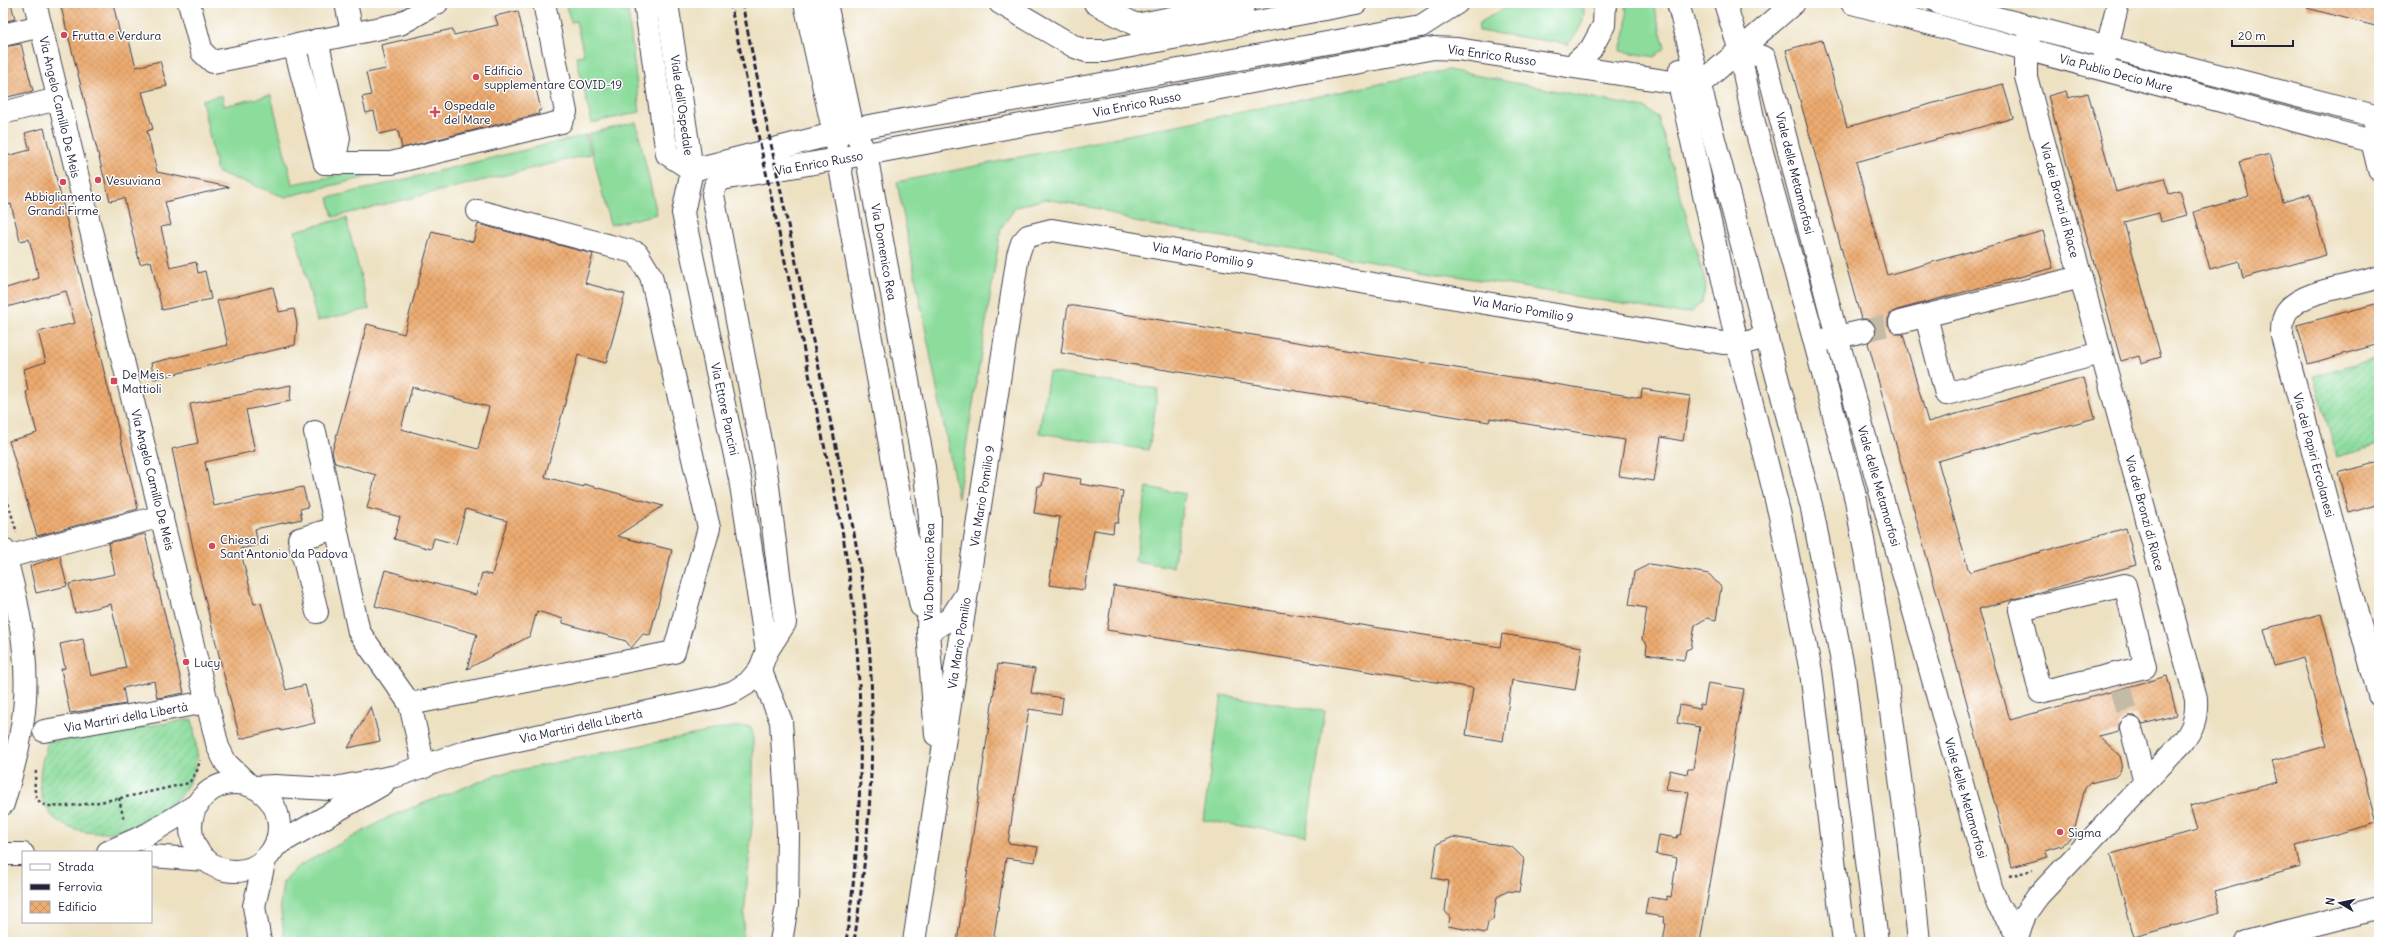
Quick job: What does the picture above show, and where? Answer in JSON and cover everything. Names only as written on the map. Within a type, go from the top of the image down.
[{"type":"street","name":"Via Angelo Camillo De Meis","points":[[35,3],[57,99],[162,516],[218,747],[226,763],[252,786],[268,796],[276,811],[279,829],[270,852],[254,906]]},
{"type":"street","points":[[189,3],[202,52],[213,62],[352,32],[400,24],[437,3]]},
{"type":"street","points":[[346,3],[352,32]]},
{"type":"street","points":[[325,163],[391,163],[561,122],[566,112],[544,3]]},
{"type":"street","name":"Viale dell'Ospedale","points":[[646,3],[667,154],[698,168]]},
{"type":"street","name":"Viale dell'Ospedale","points":[[667,3],[698,168]]},
{"type":"street","points":[[682,3],[698,168]]},
{"type":"street","name":"Via Domenico Rea","points":[[805,3],[844,132],[866,154],[924,467],[930,516],[928,632]]},
{"type":"street","name":"Via Domenico Rea","points":[[826,3],[844,132],[838,159],[906,533],[928,632]]},
{"type":"street","points":[[1000,3],[1075,48],[1092,51],[1105,51],[1356,3]]},
{"type":"street","points":[[1095,3],[1136,25],[1245,3]]},
{"type":"street","name":"Via Enrico Russo","points":[[698,168],[844,132],[1421,26],[1457,3]]},
{"type":"street","points":[[1572,66],[1591,49],[1604,25],[1605,3]]},
{"type":"street","points":[[1678,3],[1685,29],[1689,84],[1737,343],[1780,516],[1812,672],[1844,942]]},
{"type":"street","name":"Viale delle Metamorfosi","points":[[1725,3],[1739,48],[1754,123],[1815,343],[1856,500],[1882,651],[1909,845],[1919,942]]},
{"type":"street","points":[[1689,84],[1739,48],[1794,3]]},
{"type":"street","name":"Via Publio Decio Mure","points":[[1852,3],[2376,142]]},
{"type":"street","name":"Via Publio Decio Mure","points":[[1939,3],[2378,117]]},
{"type":"street","points":[[2101,69],[2118,3]]},
{"type":"street","points":[[3,35],[41,26]]},
{"type":"street","name":"Via dei Bronzi di Riace","points":[[2016,938],[2025,914],[2038,896],[2191,732],[2195,721],[2196,699],[2026,77],[2026,49],[2032,27]]},
{"type":"street","points":[[317,40],[339,138],[337,148],[325,163]]},
{"type":"street","points":[[294,45],[325,163]]},
{"type":"street","name":"Via Enrico Russo","points":[[764,660],[785,623],[767,478],[713,195],[716,186],[722,179],[866,154],[1434,48],[1457,49],[1689,84]]},
{"type":"street","name":"Viale delle Metamorfosi","points":[[1739,48],[1765,58],[1837,337],[1991,886],[1998,905],[2016,938]]},
{"type":"street","points":[[1689,84],[1766,337],[1812,509],[1843,667],[1876,942]]},
{"type":"street","points":[[3,113],[57,99]]},
{"type":"street","points":[[2378,117],[2376,142],[2379,170]]},
{"type":"street","name":"Via Ettore Pancini","points":[[698,168],[683,213],[740,480],[764,660],[782,721],[788,832],[787,905],[781,942]]},
{"type":"street","points":[[410,704],[674,652],[709,528],[651,276],[637,253],[478,211]]},
{"type":"street","name":"Via Mario Pomilio 9","points":[[967,592],[1018,255],[1022,243],[1028,236],[1038,232],[1052,230],[1723,343],[1737,343]]},
{"type":"street","points":[[1900,322],[2081,277]]},
{"type":"street","name":"Via dei Papiri Ercolanesi","points":[[2379,277],[2301,298],[2286,312],[2283,322],[2282,336],[2379,695]]},
{"type":"street","points":[[1926,316],[1947,394],[2101,353]]},
{"type":"street","points":[[1815,343],[1864,331]]},
{"type":"street","points":[[1737,343],[1766,337]]},
{"type":"street","points":[[315,432],[359,632],[410,704],[424,767]]},
{"type":"street","points":[[3,804],[21,729],[26,683],[18,612],[7,550],[162,516]]},
{"type":"street","points":[[317,612],[299,539],[336,528]]},
{"type":"street","points":[[2124,585],[2146,665],[2119,682],[2040,693],[2020,610],[2124,585]]},
{"type":"street","name":"Via Mario Pomilio","points":[[935,802],[937,764],[936,730],[928,632],[951,618],[958,610],[967,592]]},
{"type":"street","name":"Via Mario Pomilio","points":[[914,942],[967,592]]},
{"type":"street","name":"Via Martiri della Libertà","points":[[252,786],[330,789],[396,776],[481,748],[717,697],[733,692],[748,683],[764,660]]},
{"type":"street","name":"Via Martiri della Libertà","points":[[44,731],[207,702]]},
{"type":"street","points":[[2130,728],[2145,782]]},
{"type":"street","name":"Via Angelo Camillo De Meis","points":[[218,747],[203,798],[192,817],[192,833],[197,847],[213,864],[239,884],[254,906],[260,942]]},
{"type":"street","name":"Via Martiri della Libertà","points":[[270,852],[396,776]]},
{"type":"street","points":[[110,851],[148,834],[224,784],[236,783],[252,786]]},
{"type":"street","points":[[152,856],[213,864],[244,870],[270,852]]},
{"type":"street","points":[[3,854],[22,854]]},
{"type":"street","points":[[2246,942],[2379,908]]},
{"type":"path","points":[[3,486],[7,550]]},
{"type":"path","points":[[119,798],[125,829]]},
{"type":"green space","points":[[565,3],[612,3],[623,12],[628,11],[640,112],[592,123],[576,56],[584,55],[576,21],[571,22]]},
{"type":"green space","points":[[1512,3],[1583,3],[1583,20],[1568,44],[1479,31],[1478,24]]},
{"type":"green space","points":[[1626,3],[1653,3],[1665,48],[1654,57],[1620,51],[1627,25]]},
{"type":"green space","points":[[1448,70],[1645,108],[1658,117],[1706,285],[1702,302],[1692,312],[1676,313],[1134,222],[1100,209],[1045,199],[1016,207],[1001,228],[958,498],[897,182]]},
{"type":"green space","points":[[222,95],[224,106],[271,95],[292,184],[374,169],[375,175],[285,197],[217,172],[202,100]]},
{"type":"green space","points":[[636,122],[657,214],[610,225],[588,134]]},
{"type":"green space","points":[[586,135],[591,154],[333,217],[328,198]]},
{"type":"green space","points":[[346,218],[369,309],[317,321],[295,231]]},
{"type":"green space","points":[[2379,357],[2379,445],[2337,457],[2314,376]]},
{"type":"green space","points":[[1049,372],[1158,389],[1149,450],[1039,433]]},
{"type":"green space","points":[[1147,487],[1185,494],[1173,567],[1135,561]]},
{"type":"green space","points":[[1222,695],[1325,711],[1306,836],[1203,820]]},
{"type":"green space","points":[[192,719],[197,749],[195,767],[181,795],[157,816],[127,829],[96,833],[68,827],[48,811],[40,783],[48,742]]},
{"type":"green space","points":[[750,726],[753,734],[753,812],[742,942],[285,942],[280,905],[283,882],[297,867],[391,816],[499,774],[732,727]]},
{"type":"building","points":[[3,3],[11,3],[15,19],[3,22]]},
{"type":"building","points":[[60,3],[113,3],[121,39],[128,37],[136,67],[160,61],[167,86],[142,92],[153,129],[147,131],[157,172],[229,187],[165,202],[171,225],[161,227],[170,268],[196,262],[198,273],[205,271],[211,299],[162,310],[151,261],[140,264],[124,198],[110,201]]},
{"type":"building","points":[[2308,3],[2379,3],[2379,27],[2307,8]]},
{"type":"building","name":"Edificio supplementare COVID-19","points":[[518,11],[541,110],[538,111],[539,114],[402,148],[398,130],[379,134],[374,111],[366,113],[362,97],[371,95],[366,73],[386,69],[381,45],[452,29],[454,35],[498,25],[495,16]]},
{"type":"building","points":[[1822,40],[1847,127],[2003,84],[2013,118],[1856,162],[1887,275],[2043,231],[2053,268],[1897,310],[1891,313],[1888,319],[1888,325],[1896,334],[1903,334],[1928,422],[2084,378],[2095,418],[1938,461],[1969,572],[2126,528],[2136,565],[1979,609],[2010,720],[2167,676],[2177,715],[2143,724],[2135,716],[2128,716],[2119,724],[2119,731],[2099,736],[2120,756],[2122,764],[2120,772],[2115,777],[2090,783],[2085,788],[2074,832],[2069,840],[2061,845],[2045,850],[2048,857],[2012,867],[1868,343],[1876,335],[1876,328],[1868,319],[1861,319],[1786,50]]},
{"type":"building","points":[[21,44],[33,91],[3,98],[3,47]]},
{"type":"building","points":[[2066,91],[2068,98],[2088,93],[2116,192],[2164,178],[2169,194],[2180,191],[2187,215],[2161,222],[2159,213],[2124,222],[2161,357],[2141,363],[2139,356],[2121,361],[2048,96]]},
{"type":"building","points":[[44,128],[138,509],[37,536],[9,441],[37,433],[26,392],[28,391],[24,369],[46,362],[38,332],[75,323],[66,291],[3,308],[3,289],[39,278],[29,239],[20,241],[11,204],[3,206],[3,157],[30,150],[25,133]]},
{"type":"building","points":[[2270,154],[2283,202],[2310,194],[2326,255],[2243,278],[2239,261],[2210,269],[2194,212],[2249,196],[2239,162]]},
{"type":"building","points":[[478,224],[593,254],[585,283],[625,294],[606,363],[578,355],[545,477],[584,487],[584,484],[663,506],[617,536],[672,550],[650,635],[643,634],[631,648],[626,641],[563,623],[563,619],[537,611],[530,636],[467,669],[477,634],[375,606],[385,570],[476,595],[482,573],[492,575],[507,521],[466,509],[456,544],[434,538],[431,549],[394,539],[400,517],[367,508],[376,475],[335,463],[332,452],[367,324],[404,334],[432,231],[473,242]],"holes":[[[412,387],[489,407],[478,449],[401,429]]]},
{"type":"building","points":[[273,287],[279,312],[294,309],[297,324],[295,345],[154,379],[151,363],[228,345],[217,301]]},
{"type":"building","points":[[2379,303],[2379,344],[2308,364],[2297,325]]},
{"type":"building","points":[[1068,305],[1641,398],[1642,389],[1690,396],[1683,441],[1661,437],[1654,481],[1619,476],[1625,440],[1490,418],[1489,422],[1061,353]]},
{"type":"building","points":[[291,385],[290,401],[246,410],[255,451],[205,462],[214,506],[303,487],[308,507],[300,509],[302,519],[255,529],[258,545],[240,549],[254,604],[261,603],[286,690],[305,685],[315,723],[281,731],[280,729],[240,739],[198,571],[172,449],[198,443],[190,404]]},
{"type":"building","points":[[2379,462],[2379,504],[2349,513],[2338,473]]},
{"type":"building","points":[[1044,473],[1081,479],[1080,484],[1123,491],[1118,523],[1114,523],[1113,533],[1094,530],[1084,590],[1049,585],[1060,517],[1034,513],[1038,486],[1042,486]]},
{"type":"building","points":[[145,534],[184,693],[157,698],[154,681],[123,688],[126,704],[70,713],[61,669],[65,668],[60,644],[83,639],[91,676],[126,668],[111,604],[75,613],[69,584],[115,574],[108,543]]},
{"type":"building","points":[[60,556],[67,586],[36,593],[30,566]]},
{"type":"building","points":[[1650,564],[1709,574],[1721,587],[1716,620],[1707,618],[1695,625],[1691,648],[1686,650],[1684,660],[1646,654],[1647,645],[1642,639],[1647,608],[1629,605],[1634,572]]},
{"type":"building","points":[[1114,586],[1500,647],[1502,634],[1582,647],[1575,690],[1512,680],[1503,741],[1466,735],[1473,688],[1107,630]]},
{"type":"building","points":[[2321,614],[2377,823],[2296,845],[2301,867],[2214,891],[2220,913],[2134,937],[2111,854],[2197,830],[2190,806],[2278,782],[2272,761],[2327,746],[2303,658],[2274,666],[2264,629]]},
{"type":"building","points":[[998,664],[1035,669],[1031,693],[1063,698],[1061,714],[1029,709],[1008,843],[1038,847],[1035,862],[1006,858],[993,942],[957,942]]},
{"type":"building","points":[[1708,683],[1744,689],[1700,942],[1663,942],[1666,924],[1663,923],[1664,917],[1645,914],[1648,897],[1667,900],[1667,896],[1671,897],[1677,858],[1656,854],[1659,835],[1677,838],[1678,835],[1681,835],[1689,792],[1666,789],[1670,770],[1687,774],[1688,769],[1693,769],[1700,727],[1677,723],[1680,705],[1699,709],[1700,704],[1704,705]]},
{"type":"building","points":[[371,706],[380,741],[348,748]]},
{"type":"building","points":[[1453,837],[1512,847],[1524,859],[1519,892],[1508,891],[1497,897],[1493,920],[1488,922],[1486,933],[1448,926],[1450,918],[1445,911],[1449,881],[1432,878],[1437,844]]},
{"type":"tunnel","points":[[1864,331],[1900,322]]},
{"type":"tunnel","points":[[2121,689],[2131,728]]},
{"type":"railway","points":[[730,3],[842,529],[853,604],[859,686],[860,759],[855,869],[846,942]]},
{"type":"railway","points":[[742,3],[852,523],[867,622],[872,702],[871,782],[860,902],[854,942]]},
{"type":"place","name":"Frutta e Verdura","points":[[64,35]]},
{"type":"place","name":"Edificio supplementare COVID-19","points":[[476,77]]},
{"type":"place","name":"Ospedale del Mare","points":[[435,112]]},
{"type":"place","name":"Vesuviana","points":[[98,180]]},
{"type":"place","name":"Abbigliamento Grandi Firme","points":[[63,182]]},
{"type":"place","name":"De Meis - Mattioli","points":[[114,381]]},
{"type":"place","name":"Chiesa di Sant'Antonio da Padova","points":[[212,546]]},
{"type":"place","name":"Lucy","points":[[186,662]]},
{"type":"place","name":"Sigma","points":[[2060,832]]}]
